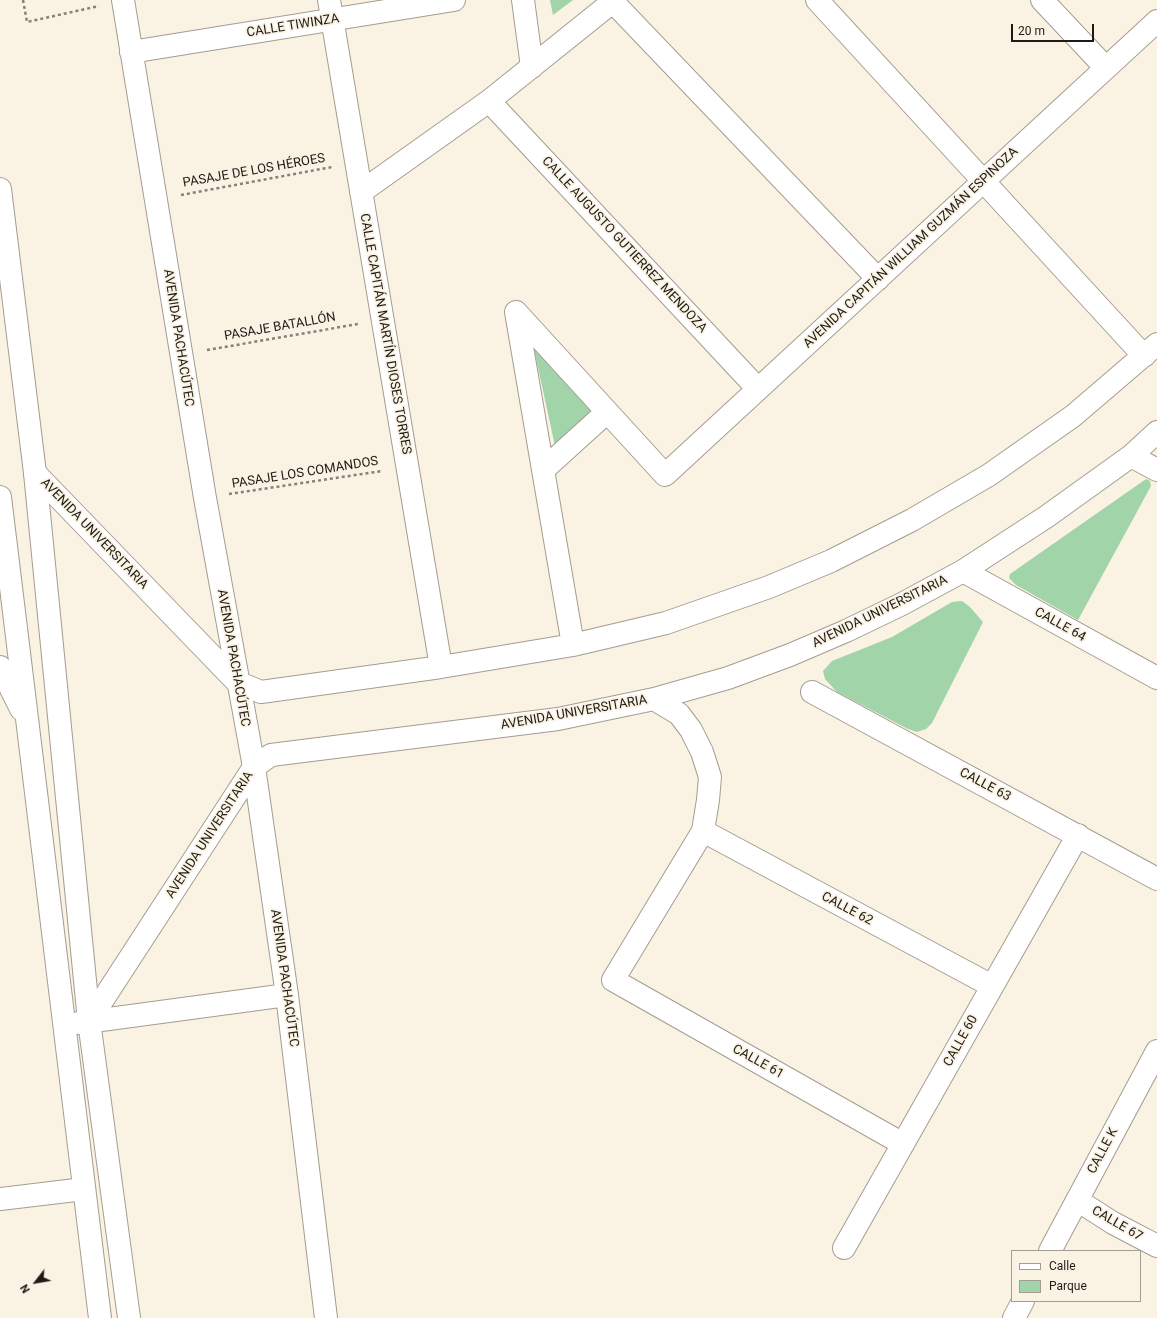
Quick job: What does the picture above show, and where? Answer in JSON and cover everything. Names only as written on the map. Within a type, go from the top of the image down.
[{"type":"street","name":"AVENIDA PACHACÚTEC","points":[[123,0],[205,498],[237,682],[254,767],[287,995],[326,1318]]},
{"type":"street","name":"CALLE TIWINZA","points":[[131,52],[330,10],[454,0]]},
{"type":"street","points":[[523,0],[532,67]]},
{"type":"street","points":[[817,0],[984,180],[1151,350]]},
{"type":"street","points":[[1042,0],[1106,68]]},
{"type":"street","points":[[361,192],[490,101],[614,1],[878,278]]},
{"type":"street","name":"CALLE CAPITÁN MARTÍN DIOSES TORRES","points":[[330,10],[441,667]]},
{"type":"street","name":"AVENIDA CAPITÁN WILLIAM GUZMÁN ESPINOZA","points":[[608,412],[665,475],[1157,21]]},
{"type":"street","name":"CALLE AUGUSTO GUTIERREZ MENDOZA","points":[[490,101],[758,389]]},
{"type":"street","points":[[0,189],[35,473],[89,1021],[129,1318]]},
{"type":"street","points":[[543,470],[608,412],[516,312],[543,470],[573,645]]},
{"type":"street","name":"AVENIDA UNIVERSITARIA","points":[[35,473],[237,682],[261,692],[441,667],[573,645],[666,623],[769,587],[831,560],[912,520],[989,475],[1067,420],[1151,350]]},
{"type":"street","name":"AVENIDA UNIVERSITARIA","points":[[89,1021],[254,767],[271,755],[558,719],[654,699],[728,678],[790,655],[895,608],[964,571],[1046,517],[1131,456],[1157,432]]},
{"type":"street","points":[[1131,456],[1157,470]]},
{"type":"street","points":[[0,497],[100,1318]]},
{"type":"street","name":"CALLE 64","points":[[964,571],[1157,678]]},
{"type":"street","points":[[0,667],[28,723]]},
{"type":"street","name":"CALLE 63","points":[[812,692],[1157,878]]},
{"type":"street","points":[[654,699],[679,714],[691,730],[702,752],[710,777],[703,832]]},
{"type":"street","name":"CALLE 61","points":[[703,832],[612,980],[903,1144]]},
{"type":"street","name":"CALLE 62","points":[[703,832],[992,986]]},
{"type":"street","name":"CALLE 60","points":[[844,1248],[1078,835]]},
{"type":"street","points":[[64,1025],[287,995]]},
{"type":"street","name":"CALLE K","points":[[1051,1250],[1157,1051]]},
{"type":"street","points":[[0,1199],[84,1189]]},
{"type":"street","name":"CALLE 67","points":[[1077,1200],[1113,1223],[1157,1246]]},
{"type":"street","points":[[1014,1318],[1022,1302]]},
{"type":"path","points":[[23,0],[27,22],[123,0]]},
{"type":"path","name":"PASAJE DE LOS HÉROES","points":[[155,200],[356,163]]},
{"type":"path","name":"PASAJE BATALLÓN","points":[[181,355],[383,320]]},
{"type":"path","name":"PASAJE LOS COMANDOS","points":[[205,498],[408,467]]},
{"type":"green space","points":[[550,0],[573,0],[553,15]]},
{"type":"green space","points":[[532,340],[595,410],[555,446]]},
{"type":"green space","points":[[1146,479],[1150,481],[1151,486],[1078,620],[1016,585],[1009,578],[1010,574]]},
{"type":"green space","points":[[962,601],[970,607],[983,622],[932,723],[926,729],[917,732],[908,729],[837,692],[825,679],[823,671],[832,661],[892,637],[952,602]]}]
